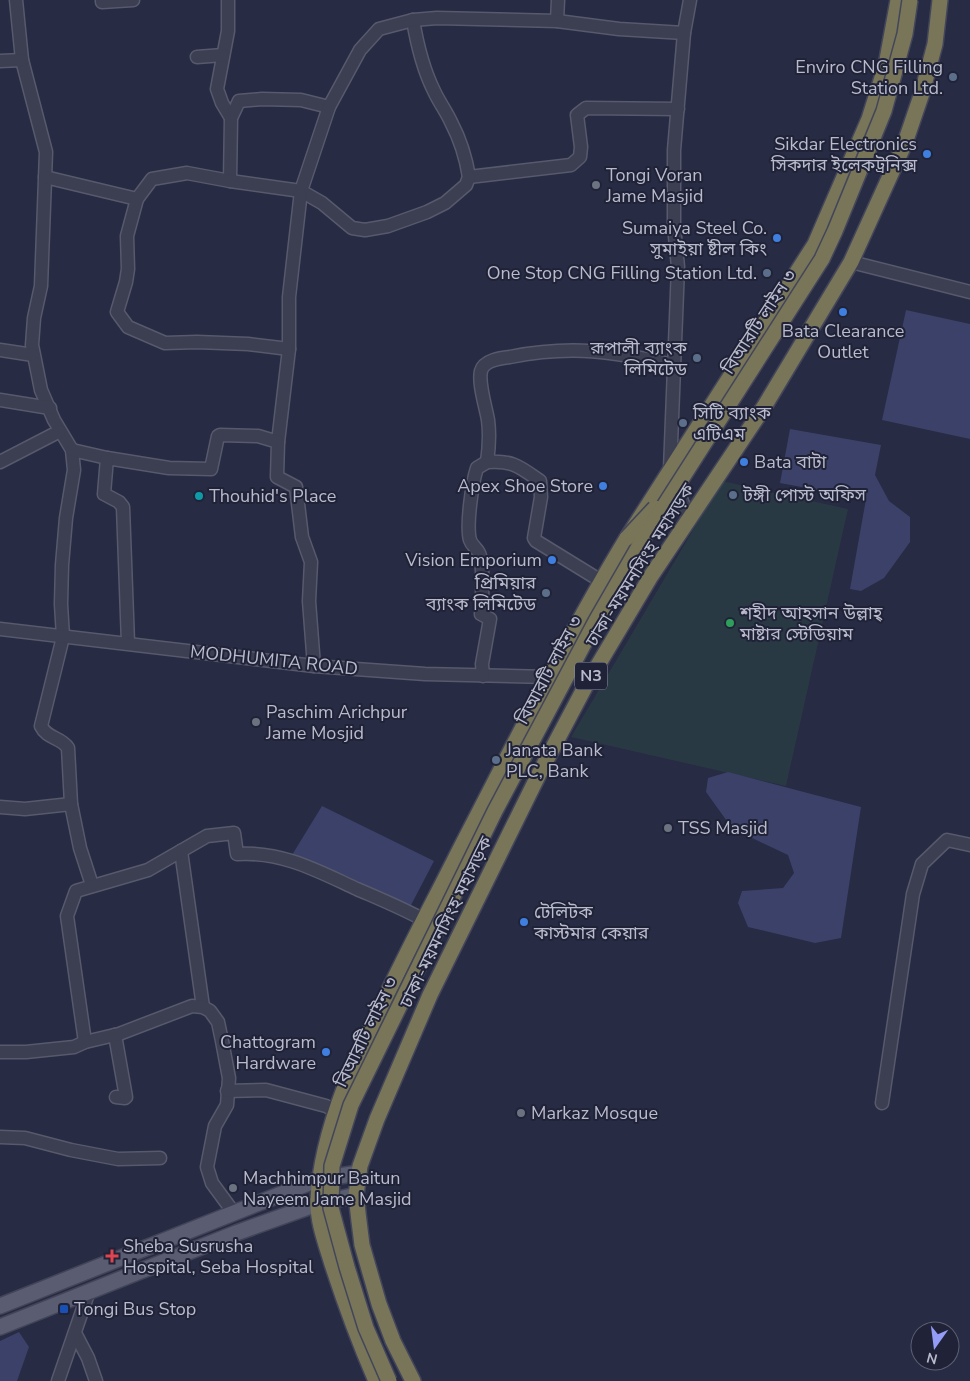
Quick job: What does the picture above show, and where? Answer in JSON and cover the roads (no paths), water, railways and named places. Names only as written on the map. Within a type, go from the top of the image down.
[{"type":"highway","name":"ঢাকা-ময়মনসিংহ মহাসড়ক","points":[[376,1381],[356,1336],[339,1285],[323,1236],[317,1204],[319,1179],[332,1124],[358,1053],[549,677],[601,581],[626,538],[815,244],[869,120],[886,65],[898,0]]},
{"type":"highway","name":"বিআরটি লাইন ৩","points":[[389,1381],[366,1328],[331,1208],[332,1166],[349,1113],[495,811],[596,622],[645,536],[822,259],[884,111],[905,34],[910,0]]},
{"type":"highway","name":"ঢাকা-ময়মনসিংহ মহাসড়ক","points":[[413,1381],[393,1341],[379,1304],[362,1245],[356,1195],[359,1173],[377,1119],[430,995],[539,774],[590,678],[651,576],[764,407],[851,262],[905,143],[922,93],[935,44],[940,0]]},
{"type":"highway","points":[[626,538],[682,480]]},
{"type":"main road","points":[[0,1306],[319,1179],[359,1173]]},
{"type":"main road","points":[[0,1327],[236,1233],[317,1204],[356,1195]]},
{"type":"street","points":[[16,0],[22,60],[46,152],[41,286],[32,336],[33,355],[41,390],[60,431],[72,450],[74,470],[66,518],[62,565],[61,604],[63,637],[41,726],[48,735],[64,742],[68,748],[71,804],[80,848],[92,885]]},
{"type":"street","points":[[102,0],[102,2],[133,0]]},
{"type":"street","points":[[228,0],[228,30],[217,89],[222,103],[232,118]]},
{"type":"street","points":[[557,20],[558,0]]},
{"type":"street","points":[[689,520],[670,469],[678,267],[674,226],[674,150],[684,33],[690,0]]},
{"type":"street","points":[[314,666],[308,601],[311,562],[302,537],[296,488],[277,477],[278,442],[289,349],[289,297],[301,191],[329,107],[360,50],[379,29],[413,20],[437,18],[557,20],[619,29],[684,33]]},
{"type":"street","points":[[289,349],[248,344],[165,343],[128,327],[117,312],[126,282],[128,269],[127,236],[137,199],[152,179],[187,173],[301,191],[322,203],[352,228],[365,230],[388,226],[427,212],[445,203],[466,185],[469,177],[466,160],[452,123],[434,91],[426,70],[413,20]]},
{"type":"street","points":[[197,57],[223,56]]},
{"type":"street","points":[[0,61],[22,60]]},
{"type":"street","points":[[230,181],[232,118],[239,101],[262,99],[301,100],[329,107]]},
{"type":"street","points":[[469,177],[571,165],[580,157],[581,147],[577,116],[586,108],[678,109]]},
{"type":"street","points":[[45,177],[137,199]]},
{"type":"street","points":[[851,262],[970,292]]},
{"type":"street","points":[[487,462],[490,436],[482,392],[481,371],[484,365],[495,360],[534,352],[574,349],[636,356],[673,365]]},
{"type":"street","points":[[0,350],[33,355]]},
{"type":"street","points":[[0,400],[50,408]]},
{"type":"street","points":[[0,462],[60,431]]},
{"type":"street","points":[[72,450],[169,468],[211,469],[220,434],[258,436],[278,442]]},
{"type":"street","points":[[107,458],[104,494],[119,502],[123,507],[128,644]]},
{"type":"street","points":[[483,676],[482,664],[490,619],[481,614],[482,577],[479,553],[470,539],[473,479],[477,468],[487,462],[502,461],[517,465],[540,481],[541,497],[534,538],[601,581]]},
{"type":"street","name":"MODHUMITA ROAD","points":[[0,629],[314,666],[483,676],[549,677]]},
{"type":"street","points":[[0,807],[26,809],[71,804]]},
{"type":"street","points":[[86,1042],[67,916],[76,891],[148,870],[207,836],[234,833],[237,854],[266,854],[287,858],[403,908],[424,920]]},
{"type":"street","points":[[882,1103],[912,894],[922,864],[947,840],[970,845]]},
{"type":"street","points":[[181,851],[203,1007]]},
{"type":"street","points":[[0,1052],[26,1052],[74,1047],[86,1042],[116,1035],[192,1006],[203,1007],[210,1011],[218,1022],[229,1078],[227,1091],[228,1105],[215,1126],[207,1167],[212,1182],[234,1213]]},
{"type":"street","points":[[116,1035],[126,1097],[116,1097]]},
{"type":"street","points":[[227,1091],[266,1090],[326,1106],[337,1112]]},
{"type":"street","points":[[0,1137],[25,1138],[71,1150],[118,1159],[160,1158]]},
{"type":"street","points":[[58,1381],[89,1291]]},
{"type":"street","points":[[74,1333],[88,1358],[96,1381]]},
{"type":"water","points":[[906,310],[970,324],[970,439],[882,420]]},
{"type":"water","points":[[790,429],[881,445],[875,475],[889,501],[910,517],[910,542],[884,578],[861,591],[850,589],[866,499],[780,483]]},
{"type":"water","points":[[728,772],[861,807],[841,938],[815,943],[748,927],[738,903],[742,891],[783,888],[794,873],[788,855],[752,838],[729,824],[706,792],[708,778]]},
{"type":"water","points":[[322,806],[434,861],[409,909],[292,855]]},
{"type":"water","points":[[19,1332],[29,1347],[17,1381],[0,1381],[0,1341]]},
{"type":"place","name":"Enviro CNG Filling Station Ltd.","points":[[953,77]]},
{"type":"place","name":"Sikdar Electronics সিকদার ইলেকট্রনিক্স","points":[[927,154]]},
{"type":"place","name":"Tongi Voran Jame Masjid","points":[[596,185]]},
{"type":"place","name":"Sumaiya Steel Co. সুমাইয়া ষ্টীল কিং","points":[[777,238]]},
{"type":"place","name":"One Stop CNG Filling Station Ltd.","points":[[767,273]]},
{"type":"place","name":"Bata Clearance Outlet","points":[[843,312]]},
{"type":"place","name":"রূপালী ব্যাংক লিমিটেড","points":[[697,358]]},
{"type":"place","name":"সিটি ব্যাংক এটিএম","points":[[683,423]]},
{"type":"place","name":"Bata বাটা","points":[[744,462]]},
{"type":"place","name":"Apex Shoe Store","points":[[603,486]]},
{"type":"place","name":"টঙ্গী পোস্ট অফিস","points":[[733,495]]},
{"type":"place","name":"Thouhid's Place","points":[[199,496]]},
{"type":"place","name":"Vision Emporium","points":[[552,560]]},
{"type":"place","name":"প্রিমিয়ার ব্যাংক লিমিটেড","points":[[546,593]]},
{"type":"place","name":"শহীদ আহসান উল্লাহ্‌ মাষ্টার স্টেডিয়াম","points":[[730,623]]},
{"type":"place","name":"Paschim Arichpur Jame Mosjid","points":[[256,722]]},
{"type":"place","name":"Janata Bank PLC, Bank","points":[[496,760]]},
{"type":"place","name":"TSS Masjid","points":[[668,828]]},
{"type":"place","name":"টেলিটক কাস্টমার কেয়ার","points":[[524,922]]},
{"type":"place","name":"Chattogram Hardware","points":[[326,1052]]},
{"type":"place","name":"Markaz Mosque","points":[[521,1113]]},
{"type":"place","name":"Machhimpur Baitun Nayeem Jame Masjid","points":[[233,1188]]},
{"type":"place","name":"Sheba Susrusha Hospital, Seba Hospital","points":[[112,1256]]},
{"type":"place","name":"Tongi Bus Stop","points":[[64,1309]]}]
